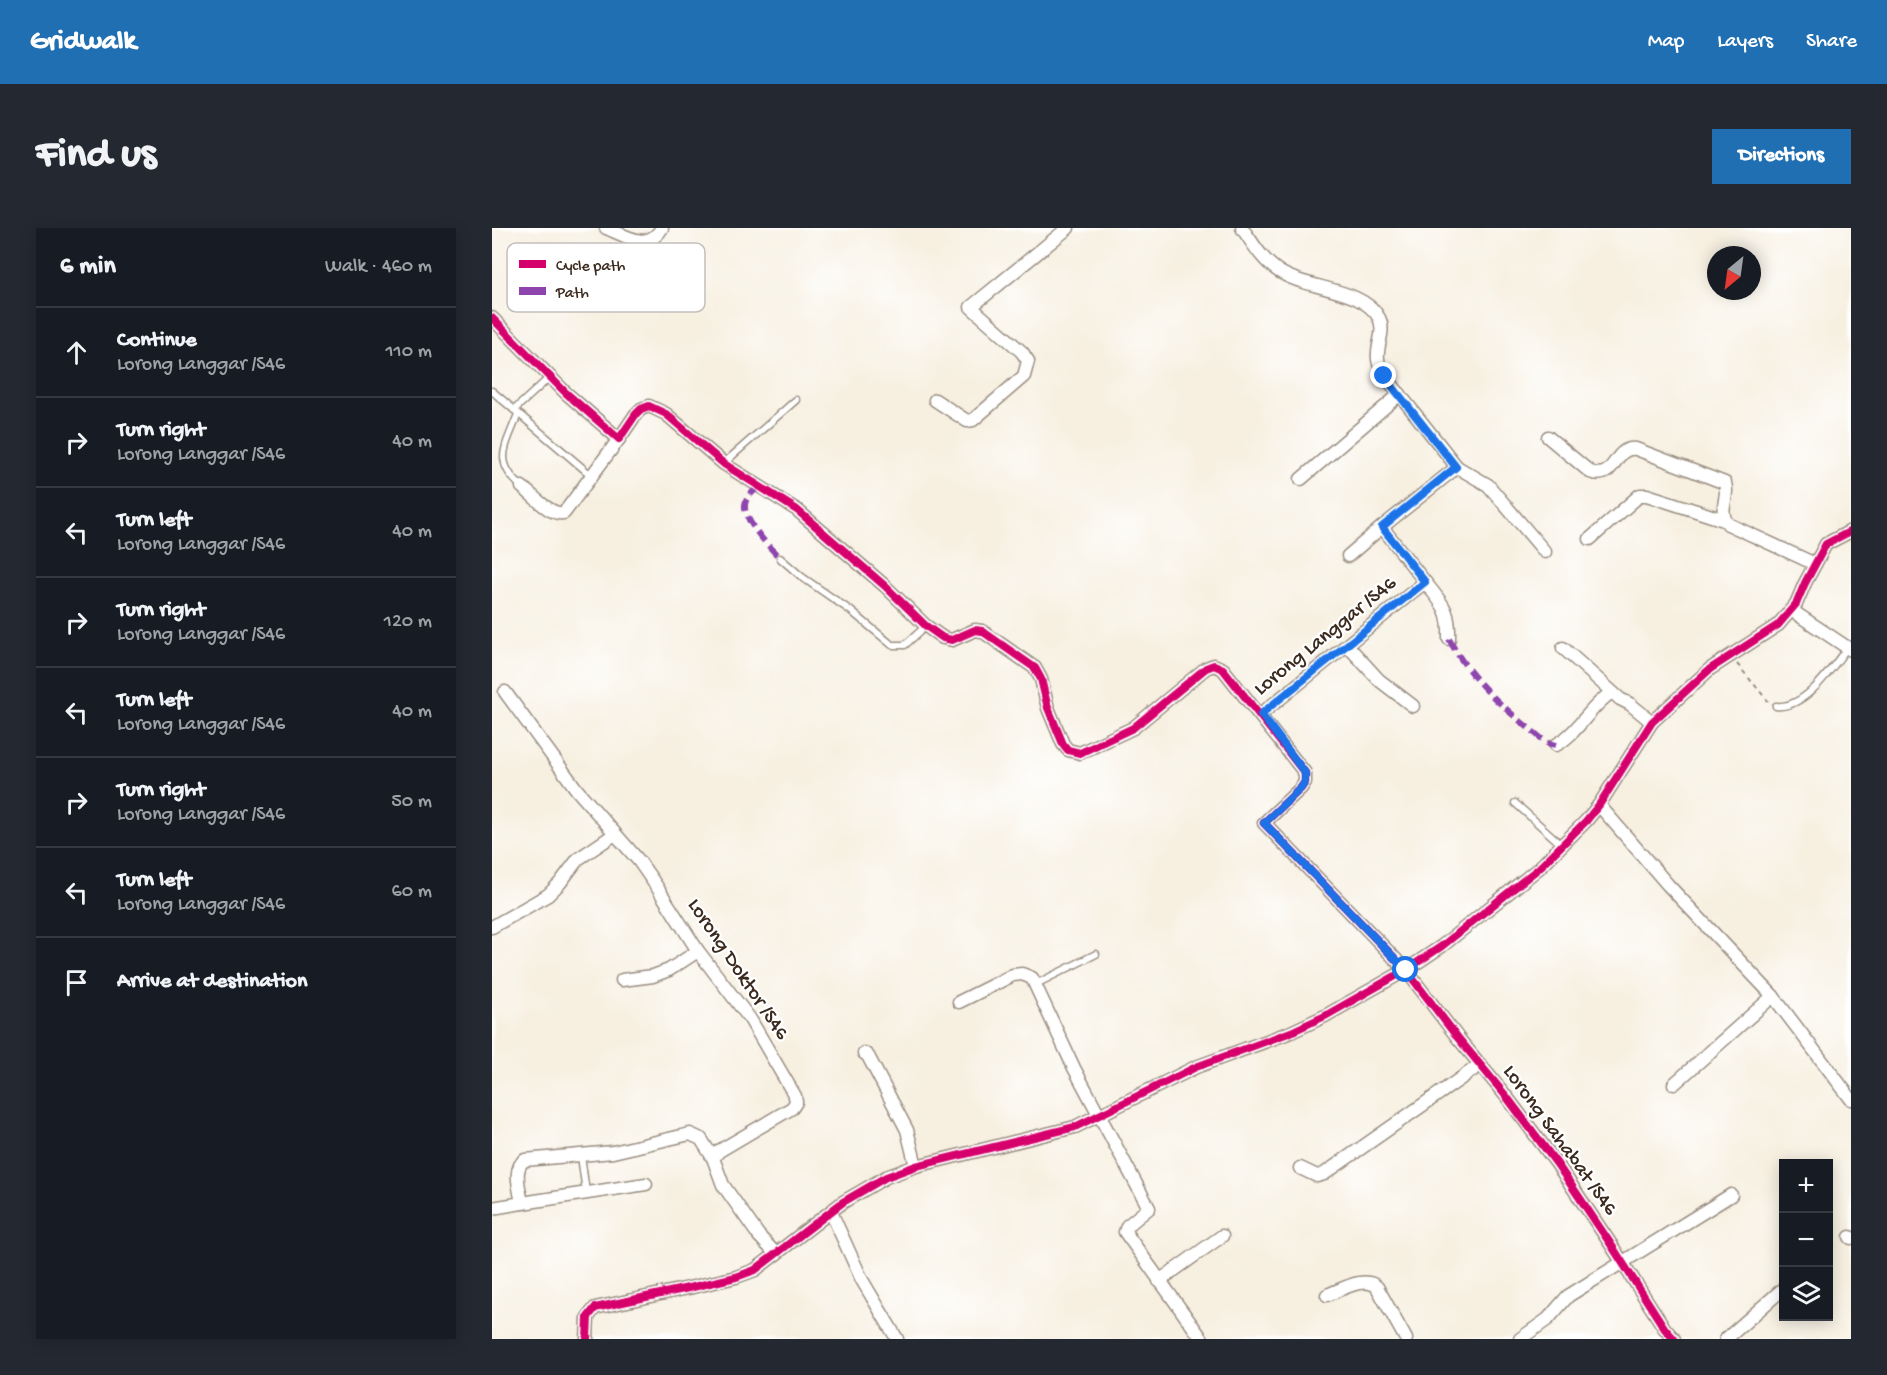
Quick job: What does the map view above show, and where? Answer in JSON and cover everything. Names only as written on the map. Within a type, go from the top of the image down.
[{"type":"street","points":[[606,228],[640,242],[649,241],[657,236],[662,228]]},
{"type":"street","points":[[936,400],[967,421],[973,420],[1024,376],[1028,361],[1022,352],[971,307],[1068,228]]},
{"type":"street","points":[[1242,228],[1266,262],[1278,271],[1295,280],[1348,295],[1368,304],[1379,318],[1382,327],[1377,356],[1384,376],[1456,467],[1488,485],[1545,552]]},
{"type":"street","points":[[492,318],[619,440]]},
{"type":"street","points":[[1301,479],[1400,394]]},
{"type":"street","points":[[522,487],[553,512],[560,514],[567,511],[636,414],[649,406],[666,414],[724,464],[796,510],[885,586],[926,626],[949,640],[975,630],[982,631],[1030,662],[1041,679],[1048,708],[1063,744],[1068,750],[1080,753],[1133,728],[1210,665],[1223,669],[1261,714]]},
{"type":"street","points":[[1548,437],[1590,472],[1598,475],[1606,473],[1623,452],[1636,448],[1725,483],[1727,489],[1722,512],[1724,520]]},
{"type":"street","points":[[1348,556],[1456,467]]},
{"type":"street","points":[[1590,539],[1640,495],[1647,495],[1724,520],[1728,524],[1815,564]]},
{"type":"street","name":"Lorong Langgar /S46","points":[[1382,527],[1425,582],[1261,714],[1305,773],[1305,782],[1301,788],[1264,823],[1406,970]]},
{"type":"street","points":[[587,1339],[588,1317],[595,1308],[736,1277],[755,1270],[831,1212],[886,1177],[916,1166],[1075,1127],[1196,1067],[1291,1032],[1325,1016],[1406,970],[1442,946],[1539,868],[1599,805],[1652,722],[1710,669],[1778,625],[1796,604],[1826,544],[1851,531]]},
{"type":"street","points":[[1425,582],[1446,609],[1449,618],[1449,639]]},
{"type":"street","points":[[1791,610],[1849,649]]},
{"type":"street","points":[[1347,645],[1378,680],[1413,706]]},
{"type":"street","points":[[1563,648],[1612,692],[1652,722]]},
{"type":"street","name":"Lorong Doktor /S46","points":[[505,692],[577,790],[657,886],[698,951],[750,1019],[796,1099],[792,1108],[719,1151],[713,1158]]},
{"type":"street","points":[[1556,745],[1564,740],[1600,700],[1612,692]]},
{"type":"street","points":[[1599,805],[1668,885],[1773,996],[1851,1099]]},
{"type":"street","points":[[492,927],[548,896],[578,859],[615,834]]},
{"type":"street","points":[[622,980],[653,976],[669,970],[698,951]]},
{"type":"street","name":"Lorong Sahabat /S46","points":[[1406,970],[1557,1164],[1665,1329],[1674,1339]]},
{"type":"street","points":[[959,1002],[1013,975],[1022,974],[1032,978],[1099,1115],[1149,1208],[1126,1226],[1125,1232],[1202,1339]]},
{"type":"street","points":[[1674,1084],[1734,1028],[1773,996]]},
{"type":"street","points":[[864,1053],[868,1056],[907,1130],[916,1166]]},
{"type":"street","points":[[1300,1168],[1317,1176],[1324,1174],[1480,1065]]},
{"type":"street","points":[[522,1203],[518,1170],[521,1162],[525,1160],[613,1152],[690,1134],[701,1139],[713,1158],[723,1185],[759,1236],[776,1254]]},
{"type":"street","points":[[492,1208],[646,1184]]},
{"type":"street","points":[[1520,1339],[1548,1319],[1568,1296],[1731,1195]]},
{"type":"street","points":[[831,1212],[862,1280],[897,1339]]},
{"type":"street","points":[[1159,1281],[1222,1236]]},
{"type":"street","points":[[1327,1294],[1365,1281],[1373,1283],[1406,1339]]},
{"type":"street","points":[[1726,1339],[1779,1292]]},
{"type":"lane","points":[[522,487],[510,478],[501,462],[504,445],[512,433],[516,412],[550,376]]},
{"type":"lane","points":[[492,391],[592,476]]},
{"type":"lane","points":[[724,464],[796,400]]},
{"type":"lane","points":[[780,558],[892,645],[905,645],[926,626]]},
{"type":"lane","points":[[1776,706],[1787,707],[1798,700],[1824,678],[1849,649]]},
{"type":"lane","points":[[1515,803],[1562,845]]},
{"type":"lane","points":[[1036,984],[1096,954]]},
{"type":"lane","points":[[581,1156],[586,1192]]},
{"type":"path","points":[[1731,656],[1765,699],[1776,706]]},
{"type":"marked path","points":[[759,486],[746,500],[748,518],[780,558]]},
{"type":"marked path","points":[[1449,639],[1469,670],[1492,696],[1547,743],[1556,745]]},
{"type":"cycle path","points":[[492,318],[566,393],[619,439],[641,409],[649,406],[666,414],[724,464],[797,510],[885,586],[926,626],[943,638],[952,640],[975,630],[982,631],[1035,668],[1041,679],[1048,708],[1063,744],[1068,750],[1080,753],[1133,728],[1206,668],[1214,665],[1223,669],[1305,773],[1305,782],[1301,788],[1264,823],[1406,970],[1557,1164],[1665,1329],[1674,1339]]},
{"type":"cycle path","points":[[587,1339],[588,1317],[595,1308],[736,1277],[755,1270],[843,1202],[886,1177],[916,1166],[1075,1127],[1196,1067],[1291,1032],[1325,1016],[1406,970],[1442,946],[1539,868],[1599,805],[1652,722],[1710,669],[1778,625],[1796,604],[1826,544],[1851,531]]},
{"type":"route","points":[[1384,376],[1456,467],[1382,527],[1425,582],[1261,714],[1305,773],[1305,782],[1301,788],[1264,823],[1406,970]]}]
